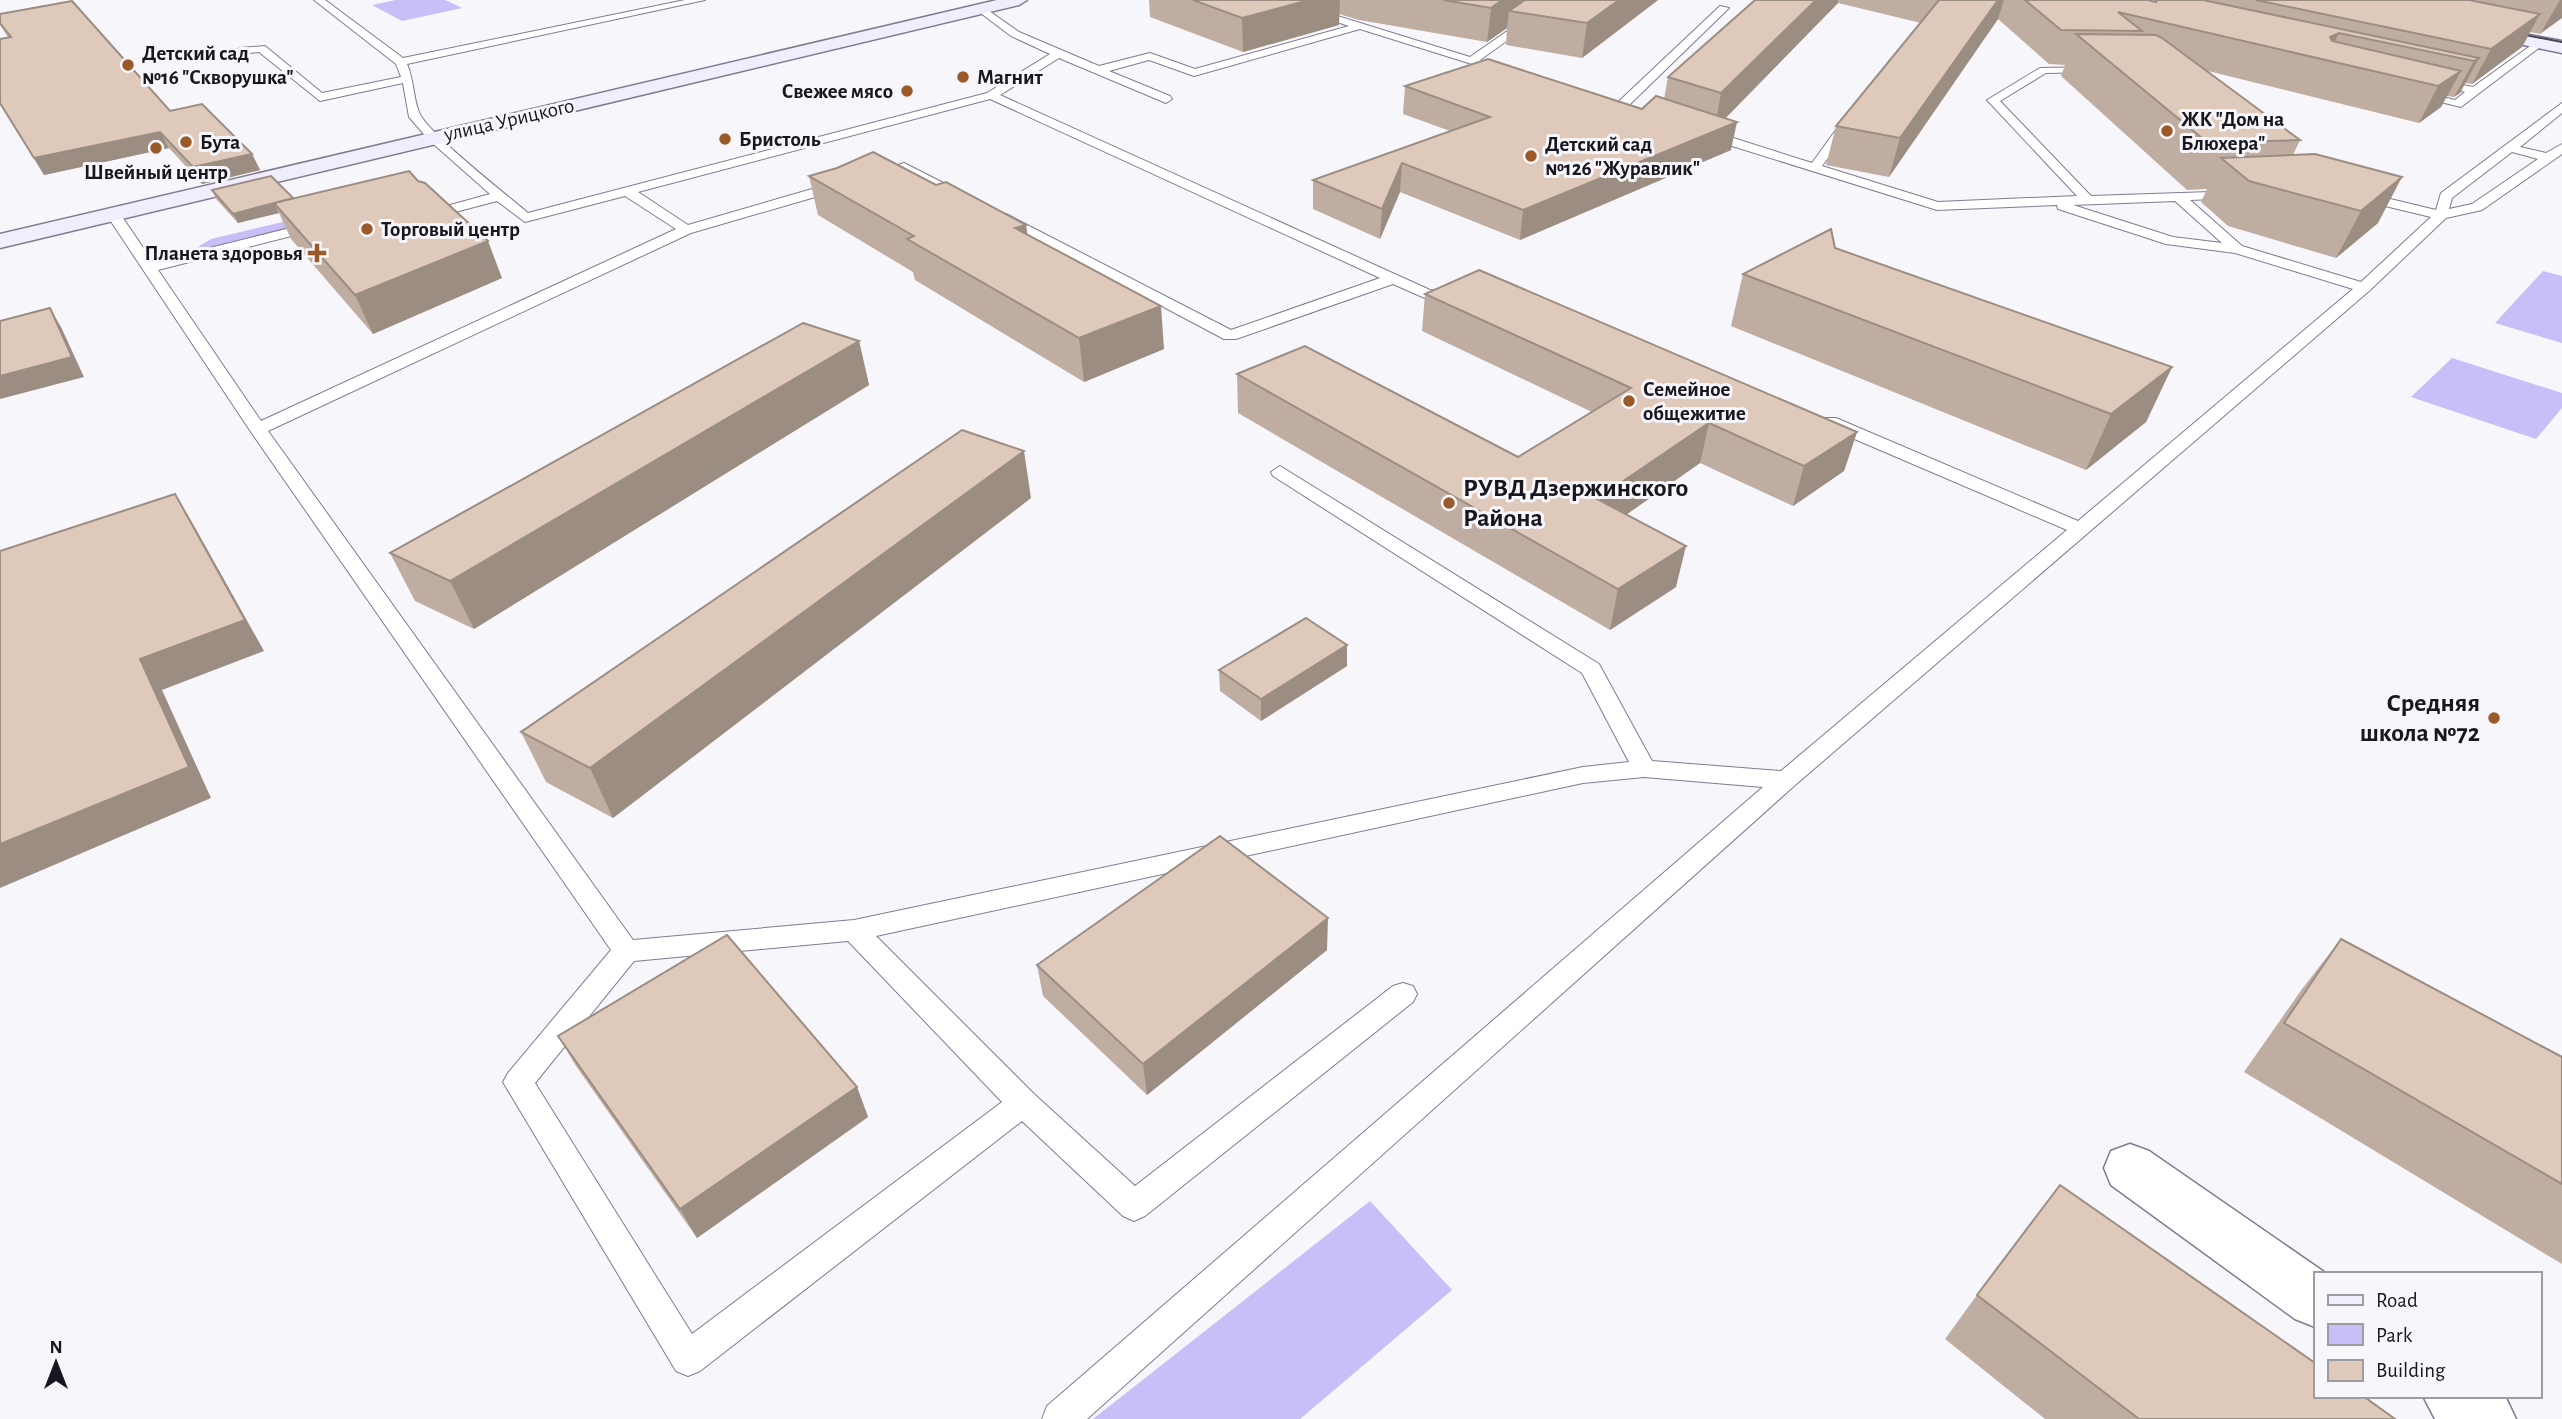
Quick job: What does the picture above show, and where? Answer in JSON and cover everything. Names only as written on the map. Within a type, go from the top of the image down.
[{"type":"street","name":"улица Урицкого","points":[[0,242],[983,5],[1019,0]]},
{"type":"street","points":[[2454,25],[2562,47]]},
{"type":"street","points":[[2130,1168],[2314,1298]]},
{"type":"street","points":[[2456,1398],[2486,1419]]},
{"type":"lane","points":[[319,0],[401,62],[408,79],[413,114],[434,138],[525,218],[991,95],[1058,54]]},
{"type":"lane","points":[[401,62],[700,0]]},
{"type":"lane","points":[[1472,61],[1559,0]]},
{"type":"lane","points":[[1281,1],[1521,77]]},
{"type":"lane","points":[[983,5],[1016,34],[1166,99]]},
{"type":"lane","points":[[1620,107],[1724,8]]},
{"type":"lane","points":[[1098,70],[1150,56],[1194,74],[1360,26]]},
{"type":"lane","points":[[2404,92],[2457,104],[2540,42]]},
{"type":"lane","points":[[240,51],[261,48],[320,97],[408,79]]},
{"type":"lane","points":[[2088,200],[1993,100],[2044,70],[2113,71]]},
{"type":"lane","points":[[2423,80],[2475,91]]},
{"type":"lane","points":[[991,95],[1427,294],[1467,298]]},
{"type":"lane","points":[[1060,1419],[1786,780],[2364,288],[2441,215],[2446,196],[2562,107]]},
{"type":"lane","points":[[1815,167],[1855,112]]},
{"type":"lane","points":[[1685,127],[1937,206],[2256,193]]},
{"type":"lane","points":[[2510,148],[2556,153]]},
{"type":"lane","points":[[2352,195],[2441,215],[2477,207],[2556,153]]},
{"type":"lane","points":[[258,429],[686,230],[904,167],[1230,336],[1393,279]]},
{"type":"lane","points":[[627,191],[686,230]]},
{"type":"lane","points":[[413,201],[427,198],[440,212],[500,196]]},
{"type":"lane","points":[[2178,196],[2237,249]]},
{"type":"lane","points":[[2047,201],[2171,241],[2237,249],[2364,288]]},
{"type":"lane","points":[[113,214],[258,429],[626,951]]},
{"type":"lane","points":[[148,268],[333,221]]},
{"type":"lane","points":[[1815,416],[2080,529]]},
{"type":"lane","points":[[1280,472],[1591,669],[1644,769]]},
{"type":"lane","points":[[1023,1103],[688,1359],[518,1082],[626,951],[853,930],[1583,775],[1644,769],[1786,780]]},
{"type":"lane","points":[[853,930],[1023,1103],[1134,1206],[1403,994]]},
{"type":"green space","points":[[396,0],[445,0],[462,8],[402,21],[372,5]]},
{"type":"green space","points":[[388,197],[395,203],[217,246],[196,248],[211,239]]},
{"type":"green space","points":[[2543,271],[2562,276],[2562,343],[2495,323]]},
{"type":"green space","points":[[2452,358],[2562,393],[2562,408],[2536,439],[2411,397]]},
{"type":"green space","points":[[1370,1201],[1452,1290],[1300,1419],[1093,1419]]},
{"type":"building","points":[[1193,0],[1309,0],[1242,18]]},
{"type":"building","points":[[1443,0],[1502,0],[1491,8]]},
{"type":"building","points":[[1525,0],[1619,0],[1587,23],[1509,11]]},
{"type":"building","points":[[1755,0],[1816,0],[1721,93],[1668,77]]},
{"type":"building","points":[[1939,0],[1998,0],[1900,138],[1836,126]]},
{"type":"building","points":[[2025,0],[2203,0],[2479,58],[2474,61],[2339,33],[2330,37],[2332,41],[2461,71],[2438,86],[2118,12],[2142,31],[2061,30]]},
{"type":"building","points":[[2256,0],[2469,0],[2540,14],[2491,49]]},
{"type":"building","points":[[72,1],[170,111],[202,104],[252,154],[193,167],[160,132],[34,158],[0,103],[0,39],[11,37],[0,23],[0,14]]},
{"type":"building","points":[[2076,34],[2156,35],[2300,140],[2208,143]]},
{"type":"building","points":[[1488,59],[1642,109],[1656,96],[1737,122],[1523,210],[1402,163],[1382,209],[1313,180],[1490,117],[1405,86]]},
{"type":"building","points":[[873,152],[936,185],[946,182],[1026,225],[1015,228],[1161,306],[1079,338],[907,239],[914,236],[809,176],[837,168]]},
{"type":"building","points":[[2315,154],[2402,177],[2361,211],[2249,181],[2221,158]]},
{"type":"building","points":[[409,171],[488,241],[355,295],[274,203]]},
{"type":"building","points":[[271,176],[293,198],[233,214],[212,190]]},
{"type":"building","points":[[1831,229],[1835,248],[2172,367],[2111,414],[1743,274]]},
{"type":"building","points":[[1479,270],[1857,432],[1804,466],[1709,423],[1597,499],[1686,546],[1618,589],[1237,374],[1305,346],[1518,457],[1631,388],[1425,294]]},
{"type":"building","points":[[50,308],[72,357],[0,376],[0,321]]},
{"type":"building","points":[[803,323],[859,341],[450,581],[390,553]]},
{"type":"building","points":[[962,430],[1024,451],[590,768],[521,732]]},
{"type":"building","points":[[175,494],[245,620],[140,659],[189,767],[0,844],[0,551]]},
{"type":"building","points":[[1306,618],[1347,645],[1261,699],[1219,670]]},
{"type":"building","points":[[1220,836],[1328,918],[1143,1064],[1037,965]]},
{"type":"building","points":[[727,935],[857,1087],[680,1209],[558,1036]]},
{"type":"building","points":[[2341,939],[2562,1057],[2562,1184],[2284,1023]]},
{"type":"building","points":[[2060,1185],[2314,1362],[2314,1398],[2366,1398],[2395,1419],[2139,1419],[1977,1295]]},
{"type":"tram line","points":[[2510,32],[2562,42]]},
{"type":"place","name":"Детский сад №16 \"Скворушка\"","points":[[128,65]]},
{"type":"place","name":"Магнит","points":[[963,77]]},
{"type":"place","name":"Свежее мясо","points":[[907,91]]},
{"type":"place","name":"ЖК \"Дом на Блюхера\"","points":[[2167,131]]},
{"type":"place","name":"Бристоль","points":[[725,139]]},
{"type":"place","name":"Бута","points":[[186,142]]},
{"type":"place","name":"Швейный центр","points":[[156,148]]},
{"type":"place","name":"Детский сад №126 \"Журавлик\"","points":[[1531,156]]},
{"type":"place","name":"Торговый центр","points":[[367,229]]},
{"type":"place","name":"Планета здоровья","points":[[317,253]]},
{"type":"place","name":"Семейное общежитие","points":[[1629,401]]},
{"type":"place","name":"РУВД Дзержинского Района","points":[[1449,503]]},
{"type":"place","name":"Средняя школа №72","points":[[2494,718]]}]
